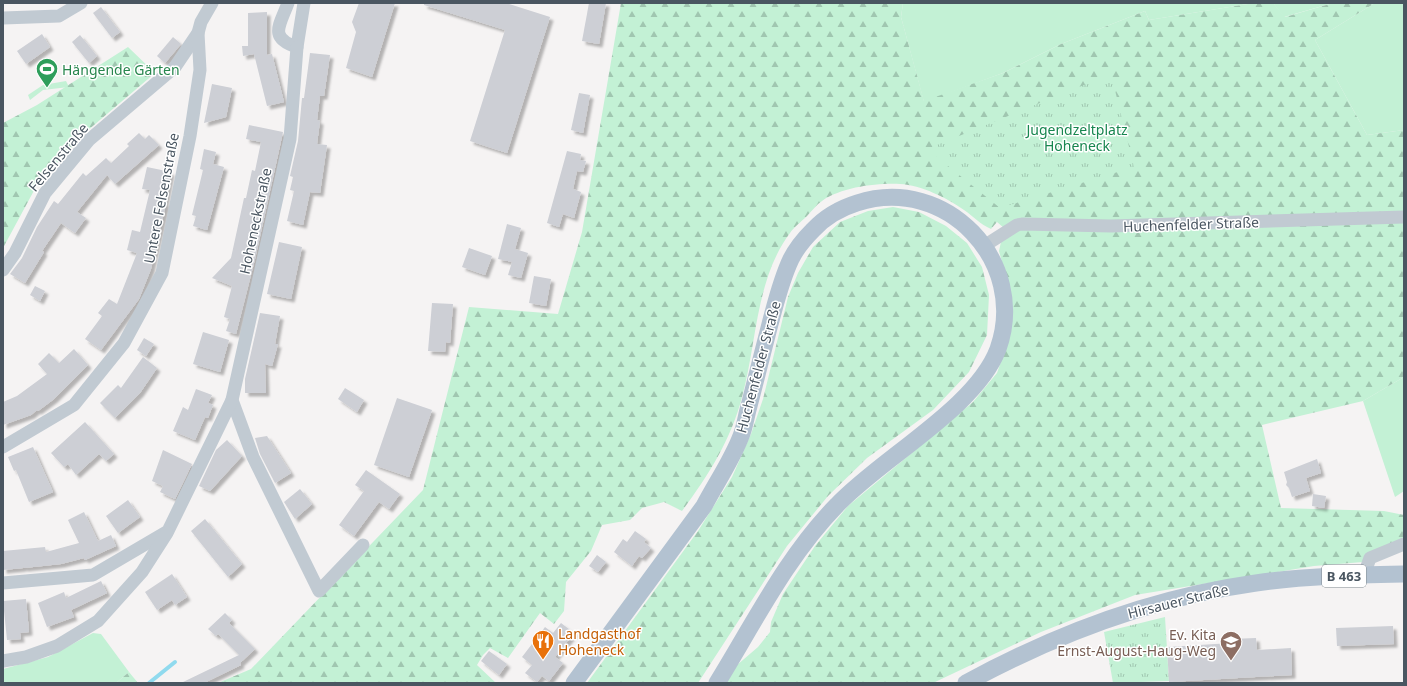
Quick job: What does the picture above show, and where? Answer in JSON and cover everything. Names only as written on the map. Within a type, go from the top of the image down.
[{"type":"main road","name":"Huchenfelder Straße","points":[[574,683],[704,506],[724,470],[741,436],[780,286],[792,257],[814,229],[844,207],[865,200],[880,198],[906,198],[933,205],[950,214],[974,233],[984,246],[998,271],[1005,304],[1004,321],[998,350],[983,376],[942,418],[867,476],[837,504],[809,536],[791,562],[717,683]]},
{"type":"main road","name":"Hirsauer Straße","points":[[966,683],[1067,635],[1163,602],[1256,583],[1294,578],[1364,574],[1404,574]]},
{"type":"street","points":[[3,18],[59,16],[81,3]]},
{"type":"street","name":"Felsenstraße","points":[[3,270],[15,253],[45,193],[89,140],[175,67],[198,33],[201,22],[212,3]]},
{"type":"street","points":[[288,3],[280,26],[279,35],[282,41],[297,47]]},
{"type":"street","name":"Hoheneckstraße","points":[[3,661],[26,657],[57,646],[98,621],[142,572],[168,531],[232,400],[290,139],[297,47],[304,3]]},
{"type":"street","name":"Untere Felsenstraße","points":[[3,446],[74,405],[124,344],[162,273],[190,136],[198,84],[200,70],[198,33]]},
{"type":"street","name":"Huchenfelder Straße","points":[[984,246],[1017,225],[1022,224],[1111,226],[1404,217]]},
{"type":"street","points":[[232,400],[253,457],[319,591],[363,545]]},
{"type":"street","points":[[3,583],[93,575],[168,531]]},
{"type":"street","points":[[1364,574],[1370,558],[1404,544]]},
{"type":"green space","points":[[621,3],[903,3],[901,17],[924,101],[1003,73],[1061,44],[1145,11],[1149,20],[1254,3],[1273,3],[1285,17],[1333,3],[1375,3],[1315,40],[1367,135],[1404,130],[1404,377],[1363,401],[1262,425],[1281,508],[1384,511],[1404,515],[1404,539],[1363,562],[1314,566],[1135,595],[1041,632],[933,683],[725,683],[737,665],[758,647],[770,632],[771,622],[783,594],[815,546],[848,506],[973,402],[997,373],[1006,347],[1010,292],[999,251],[1004,228],[997,222],[991,229],[950,201],[934,193],[916,187],[900,184],[870,185],[839,192],[822,201],[792,231],[779,251],[763,292],[747,377],[732,428],[710,471],[682,511],[664,502],[642,508],[630,520],[602,525],[591,551],[566,582],[564,611],[554,624],[540,613],[508,658],[490,648],[483,655],[477,665],[496,683],[218,683],[251,669],[423,490],[469,307],[558,314],[582,232]]},
{"type":"green space","points":[[903,3],[1254,3],[1149,20],[1145,11],[1061,44],[1003,73],[924,102],[901,17]]},
{"type":"green space","points":[[1273,3],[1333,3],[1284,17]]},
{"type":"green space","points":[[1375,3],[1404,3],[1404,130],[1367,135],[1315,40]]},
{"type":"green space","points":[[128,47],[155,73],[87,131],[37,185],[3,248],[3,123],[37,105]]},
{"type":"green space","name":"Jugendzeltplatz Hoheneck","points":[[1111,74],[1134,167],[1000,208],[927,149]]},
{"type":"green space","name":"Hängende Gärten","points":[[66,81],[69,87],[43,90],[30,100],[28,95],[43,85]]},
{"type":"green space","points":[[893,207],[919,212],[946,226],[967,243],[982,267],[989,295],[987,335],[969,372],[933,410],[867,458],[828,496],[787,546],[698,683],[587,683],[698,531],[732,477],[751,434],[763,399],[788,297],[798,273],[813,247],[840,222],[868,211]]},
{"type":"green space","points":[[1404,377],[1404,491],[1395,497],[1363,401]]},
{"type":"green space","points":[[1165,617],[1169,681],[1113,683],[1104,632]]},
{"type":"green space","points":[[93,633],[101,634],[129,672],[116,683],[3,683],[3,669],[48,657]]},
{"type":"green space","points":[[129,672],[138,683],[116,683]]},
{"type":"building","points":[[359,3],[395,3],[372,77],[346,68],[356,32],[352,22]]},
{"type":"building","points":[[424,3],[506,3],[550,17],[507,153],[470,141],[505,30],[424,5]]},
{"type":"building","points":[[589,3],[606,3],[599,44],[582,41]]},
{"type":"building","points":[[101,7],[120,32],[112,38],[93,13]]},
{"type":"building","points":[[267,12],[267,55],[272,54],[284,102],[267,106],[254,54],[243,56],[242,46],[248,46],[248,13]]},
{"type":"building","points":[[42,34],[50,47],[26,64],[17,51]]},
{"type":"building","points":[[80,35],[97,56],[89,63],[72,42]]},
{"type":"building","points":[[173,37],[181,44],[165,63],[157,56]]},
{"type":"building","points":[[310,53],[330,55],[324,96],[320,96],[317,120],[320,121],[317,144],[327,145],[320,193],[310,192],[303,225],[287,221],[294,191],[290,190],[293,177],[290,176],[298,141],[302,98],[304,98]]},
{"type":"building","points":[[212,84],[232,88],[226,117],[204,123]]},
{"type":"building","points":[[579,93],[590,95],[583,133],[571,130]]},
{"type":"building","points":[[249,125],[283,132],[255,259],[236,334],[226,331],[230,319],[224,317],[232,286],[212,278],[231,258],[244,198],[246,198],[252,170],[255,171],[261,142],[246,139]]},
{"type":"building","points":[[139,133],[145,139],[149,135],[159,145],[115,184],[107,175],[77,212],[86,218],[75,233],[61,223],[42,251],[44,252],[25,283],[10,274],[22,258],[37,227],[54,201],[58,204],[83,173],[86,176],[106,158],[111,163],[129,146],[127,144]]},
{"type":"building","points":[[204,149],[216,152],[213,164],[224,167],[207,230],[193,226],[196,216],[192,215],[203,170],[200,169]]},
{"type":"building","points":[[567,151],[581,154],[580,160],[586,161],[583,172],[577,171],[573,189],[581,192],[574,218],[563,214],[559,227],[547,223]]},
{"type":"building","points":[[147,167],[171,172],[166,204],[151,269],[139,299],[101,350],[85,339],[102,316],[98,313],[109,299],[117,304],[137,253],[127,250],[132,230],[140,232],[150,190],[142,189]]},
{"type":"building","points":[[507,224],[521,228],[515,249],[528,253],[521,278],[508,275],[512,262],[498,259]]},
{"type":"building","points":[[279,242],[302,247],[291,299],[267,294]]},
{"type":"building","points":[[469,248],[492,256],[485,275],[462,267]]},
{"type":"building","points":[[534,276],[551,279],[546,306],[529,303]]},
{"type":"building","points":[[35,286],[45,291],[40,301],[30,295]]},
{"type":"building","points":[[432,303],[453,304],[450,343],[446,342],[445,352],[428,351]]},
{"type":"building","points":[[260,313],[280,316],[275,344],[278,344],[272,366],[265,364],[266,393],[245,393],[245,379]]},
{"type":"building","points":[[203,332],[229,340],[220,372],[193,364]]},
{"type":"building","points":[[144,338],[154,344],[146,356],[137,350]]},
{"type":"building","points":[[74,349],[88,365],[54,399],[38,411],[37,410],[31,415],[3,425],[3,402],[17,396],[47,374],[38,364],[49,353],[59,363]]},
{"type":"building","points":[[143,357],[157,368],[140,393],[115,418],[100,403],[118,385],[121,388]]},
{"type":"building","points":[[345,388],[364,400],[357,412],[338,399]]},
{"type":"building","points":[[196,389],[212,395],[208,403],[213,405],[208,418],[205,417],[195,440],[173,431],[183,407],[188,410]]},
{"type":"building","points":[[397,398],[432,410],[409,477],[374,465]]},
{"type":"building","points":[[85,422],[114,454],[106,461],[99,454],[76,475],[68,464],[64,467],[51,453]]},
{"type":"building","points":[[267,436],[291,473],[275,483],[260,454],[255,438]]},
{"type":"building","points":[[227,440],[242,456],[210,491],[199,486],[216,450]]},
{"type":"building","points":[[33,447],[53,492],[29,502],[16,470],[14,471],[8,457]]},
{"type":"building","points":[[163,450],[192,464],[175,499],[160,492],[163,486],[152,481]]},
{"type":"building","points":[[1317,459],[1321,473],[1306,478],[1310,491],[1292,497],[1289,488],[1286,485],[1287,482],[1284,472]]},
{"type":"building","points":[[366,470],[400,494],[389,509],[379,502],[354,536],[339,525],[364,491],[355,485]]},
{"type":"building","points":[[300,489],[312,504],[295,519],[284,502]]},
{"type":"building","points":[[1313,494],[1326,496],[1324,508],[1312,506]]},
{"type":"building","points":[[128,500],[140,517],[118,533],[106,516]]},
{"type":"building","points":[[84,512],[98,541],[111,535],[116,546],[85,560],[84,558],[61,564],[24,568],[23,566],[23,568],[3,570],[3,551],[45,547],[46,552],[79,543],[68,520]]},
{"type":"building","points":[[205,519],[242,564],[228,577],[191,531]]},
{"type":"building","points":[[635,531],[646,539],[644,542],[651,548],[642,558],[639,556],[632,566],[614,552],[623,539],[627,542]]},
{"type":"building","points":[[597,555],[606,562],[598,572],[589,566]]},
{"type":"building","points":[[172,574],[187,597],[175,605],[172,600],[157,610],[145,592]]},
{"type":"building","points":[[101,581],[107,593],[71,610],[74,617],[47,627],[38,603],[64,592],[66,598]]},
{"type":"building","points":[[26,599],[29,632],[20,633],[21,639],[7,640],[3,601]]},
{"type":"building","points":[[225,613],[232,620],[229,623],[255,649],[240,663],[241,665],[204,683],[181,683],[239,655],[218,634],[216,636],[208,629]]},
{"type":"building","points":[[561,623],[574,633],[555,657],[563,663],[549,681],[542,676],[537,682],[525,673],[532,665],[522,657],[545,627],[553,633]]},
{"type":"building","points":[[1393,626],[1394,644],[1337,646],[1336,628]]},
{"type":"building","points":[[1256,638],[1257,650],[1291,648],[1292,675],[1169,682],[1167,647],[1231,643],[1231,639]]},
{"type":"building","points":[[489,651],[507,664],[499,675],[481,661]]},
{"type":"waterway","points":[[149,683],[175,662]]},
{"type":"place","name":"Hängende Gärten","points":[[47,88]]},
{"type":"place","name":"Landgasthof Hoheneck","points":[[543,660]]},
{"type":"place","name":"Ev. Kita Ernst-August-Haug-Weg","points":[[1231,662]]}]
